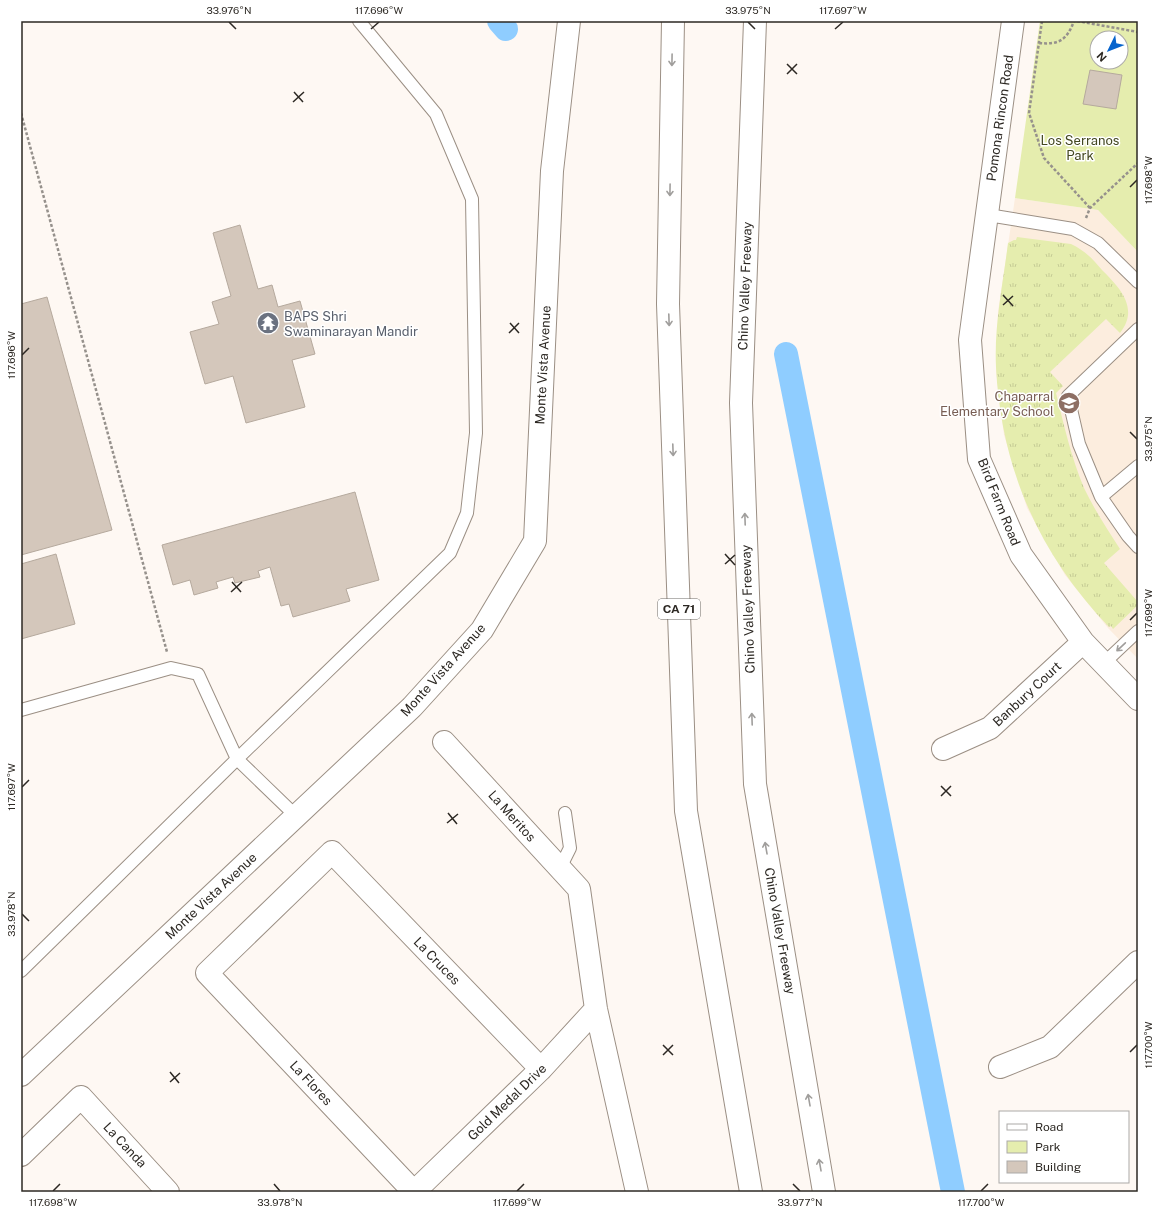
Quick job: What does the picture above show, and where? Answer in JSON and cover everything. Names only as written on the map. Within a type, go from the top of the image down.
[{"type":"main road","name":"Monte Vista Avenue","points":[[21,1075],[412,707],[482,630],[535,542],[552,171],[569,21]]},
{"type":"main road","name":"CA 71","points":[[673,21],[668,304],[686,811],[751,1192]]},
{"type":"main road","name":"Chino Valley Freeway","points":[[755,21],[741,403],[755,784],[824,1192]]},
{"type":"main road","name":"Pomona Rincon Road","points":[[988,215],[1013,21]]},
{"type":"main road","name":"Bird Farm Road","points":[[988,215],[970,340],[980,459],[1021,556],[1083,642],[1138,699]]},
{"type":"main road","name":"Banbury Court","points":[[943,748],[990,728],[1083,642]]},
{"type":"main road","name":"La Meritos","points":[[444,742],[579,889],[596,1009]]},
{"type":"main road","name":"La Cruces","points":[[207,973],[332,852],[541,1069]]},
{"type":"main road","points":[[1000,1067],[1050,1047],[1138,962]]},
{"type":"main road","name":"La Flores","points":[[207,973],[414,1192]]},
{"type":"main road","name":"Gold Medal Drive","points":[[414,1192],[541,1069],[596,1009]]},
{"type":"main road","points":[[596,1009],[637,1192]]},
{"type":"main road","name":"La Canda","points":[[21,1155],[81,1097],[168,1192]]},
{"type":"lane","points":[[21,971],[450,553],[467,513],[476,433],[472,199],[436,114],[359,21]]},
{"type":"lane","points":[[988,215],[1073,229],[1098,243],[1138,282]]},
{"type":"lane","points":[[1138,329],[1068,396],[1078,444],[1101,497],[1128,536],[1138,547]]},
{"type":"lane","points":[[1101,497],[1138,466]]},
{"type":"lane","points":[[1104,663],[1138,631]]},
{"type":"lane","points":[[21,710],[171,668],[198,674],[237,760],[296,816]]},
{"type":"lane","points":[[560,868],[570,848],[565,813]]},
{"type":"path","points":[[1042,21],[1029,113],[1044,158],[1090,208],[1138,163]]},
{"type":"path","points":[[1039,43],[1057,43],[1065,38],[1071,31],[1074,21]]},
{"type":"path","points":[[1077,21],[1138,32]]},
{"type":"path","points":[[21,113],[171,668]]},
{"type":"shaded area","name":"Chaparral Elementary School","points":[[1015,198],[1098,210],[1138,252],[1138,659],[1108,628],[1065,575],[1027,508],[1004,435],[996,371],[998,312]]},
{"type":"green space","name":"Los Serranos Park","points":[[1040,21],[1138,21],[1138,252],[1098,210],[1015,198]]},
{"type":"green space","points":[[1017,237],[1071,244],[1080,249],[1092,259],[1115,284],[1125,298],[1128,307],[1126,324],[1120,333],[1106,319],[1050,372],[1063,386],[1056,393],[1079,476],[1096,511],[1120,549],[1104,563],[1138,602],[1138,605],[1113,629],[1111,626],[1109,627],[1084,599],[1063,570],[1044,539],[1028,508],[1015,474],[1006,440],[999,404],[996,367],[996,336],[1008,243],[1016,240]]},
{"type":"building","points":[[1090,70],[1122,75],[1116,109],[1083,104]]},
{"type":"building","points":[[240,225],[258,289],[272,285],[278,307],[300,301],[315,354],[292,360],[305,407],[246,423],[233,376],[205,384],[190,332],[219,324],[212,302],[231,296],[213,233]]},
{"type":"building","points":[[47,297],[112,530],[21,555],[21,304]]},
{"type":"building","points":[[355,492],[379,580],[346,589],[350,601],[293,617],[289,604],[281,606],[270,567],[258,571],[260,577],[235,583],[233,577],[216,582],[218,588],[194,595],[190,580],[173,585],[162,545]]},
{"type":"building","points":[[56,554],[75,624],[21,639],[21,564]]},
{"type":"waterway","points":[[499,21],[506,29]]},
{"type":"waterway","points":[[786,354],[953,1192]]},
{"type":"place","name":"BAPS Shri Swaminarayan Mandir","points":[[268,323]]},
{"type":"place","name":"Chaparral Elementary School","points":[[1069,403]]}]
